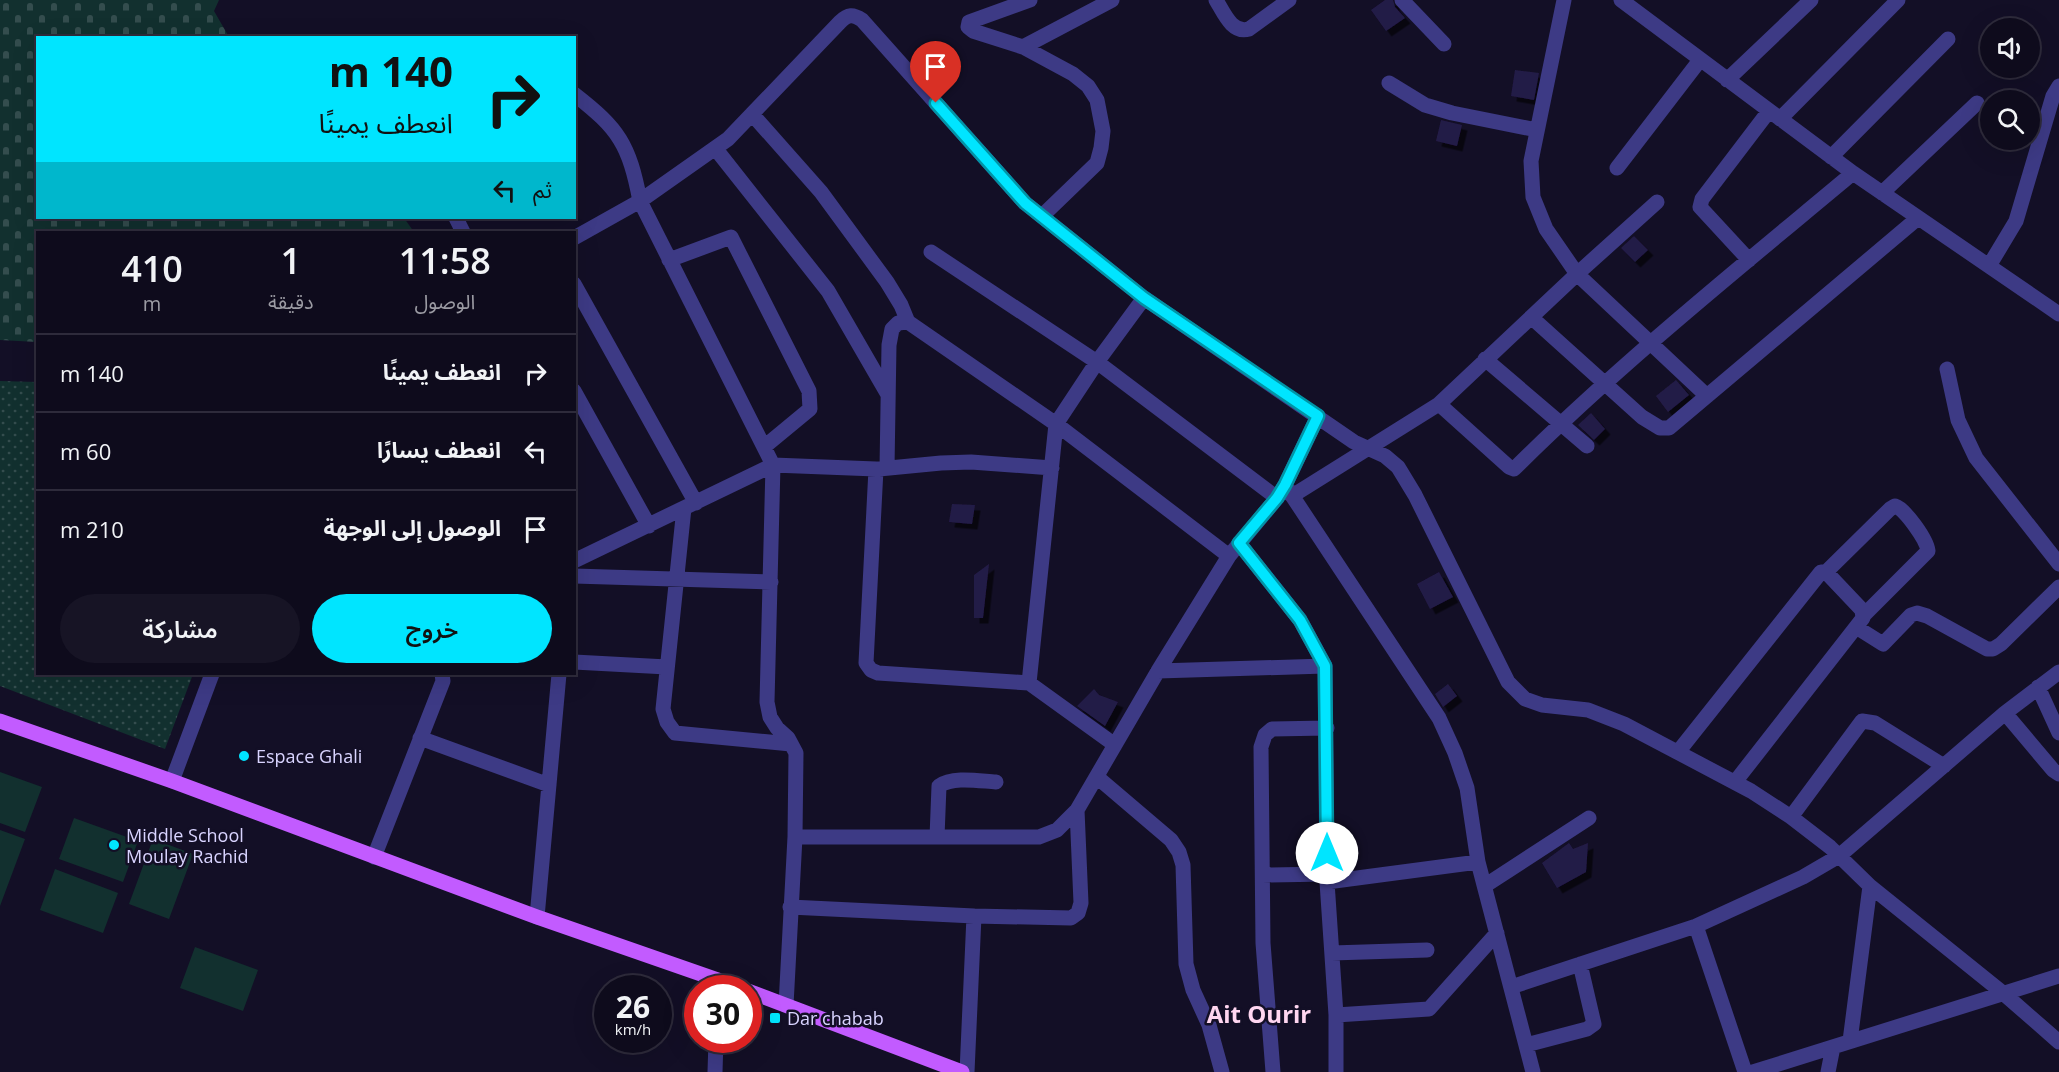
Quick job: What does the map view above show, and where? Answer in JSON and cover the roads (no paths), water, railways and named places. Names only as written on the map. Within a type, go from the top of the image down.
[{"type":"main road","points":[[0,720],[172,781],[696,975]]},
{"type":"main road","points":[[762,996],[965,1072]]},
{"type":"street","points":[[1030,0],[969,22],[968,27],[973,32],[1023,47],[1072,74],[1088,86],[1097,100],[1103,131],[1097,163],[1042,216]]},
{"type":"street","points":[[1023,47],[1112,0]]},
{"type":"street","points":[[1216,0],[1234,27],[1243,31],[1289,0]]},
{"type":"street","points":[[1402,0],[1444,44]]},
{"type":"street","points":[[1564,0],[1531,161],[1533,197],[1546,229],[1577,274],[1707,396]]},
{"type":"street","points":[[1621,0],[1853,173],[2059,314]]},
{"type":"street","points":[[1727,80],[1811,0]]},
{"type":"street","points":[[1749,260],[1700,207],[1702,199],[1775,115],[1898,0]]},
{"type":"street","points":[[576,237],[640,201],[728,139],[840,22],[847,16],[854,15],[862,20],[1025,203],[1144,298],[1354,442],[1385,456],[1398,467],[1415,495],[1508,682],[1525,699],[1542,705],[1588,710],[1624,724],[1736,782],[1791,817],[1839,856],[1870,886],[2059,1042]]},
{"type":"street","points":[[1830,156],[1948,39]]},
{"type":"street","points":[[1617,168],[1700,60]]},
{"type":"street","points":[[1389,83],[1425,105],[1452,113],[1538,130]]},
{"type":"street","points":[[1989,266],[2016,221],[2053,96],[2059,86]]},
{"type":"street","points":[[576,96],[602,116],[621,139],[634,169],[640,201],[773,465],[767,702],[770,717],[796,753],[795,837],[786,1005]]},
{"type":"street","points":[[1882,193],[1977,103]]},
{"type":"street","points":[[753,114],[821,192],[887,282],[908,322],[1056,424],[1229,556]]},
{"type":"street","points":[[715,148],[828,291],[888,394]]},
{"type":"street","points":[[1439,404],[1514,469],[1604,383],[1853,173]]},
{"type":"street","points":[[1285,493],[1368,449],[1439,404],[1657,202]]},
{"type":"street","points":[[1531,317],[1642,417],[1660,428],[1669,428],[1918,218]]},
{"type":"street","points":[[669,260],[730,237],[809,391],[810,410],[764,447]]},
{"type":"street","points":[[931,252],[1097,362],[1285,493],[1439,718],[1455,753],[1467,788],[1478,862],[1486,885],[1533,1072]]},
{"type":"street","points":[[576,288],[690,506],[677,579],[667,667],[663,709],[667,722],[675,733],[791,744]]},
{"type":"street","points":[[1029,683],[1056,424],[1097,362],[1144,298]]},
{"type":"street","points":[[908,322],[898,323],[892,329],[889,345],[888,394],[866,663],[878,673],[1029,683],[1115,745]]},
{"type":"street","points":[[1485,359],[1587,446]]},
{"type":"street","points":[[1947,369],[1958,420],[1976,458],[2059,564]]},
{"type":"street","points":[[579,409],[649,526]]},
{"type":"street","points":[[795,837],[1038,837],[1057,830],[1077,810],[1158,671],[1229,556],[1285,493],[1318,416]]},
{"type":"street","points":[[576,560],[773,465],[882,468],[971,462],[1052,468]]},
{"type":"street","points":[[1678,752],[1821,572],[1826,572],[1894,506],[1904,511],[1926,543],[1928,551],[1860,621],[1736,782]]},
{"type":"street","points":[[1239,543],[1300,620],[1325,666],[1328,878],[1336,1015],[1336,1072]]},
{"type":"street","points":[[1826,572],[1862,610],[1860,621]]},
{"type":"street","points":[[576,576],[771,582]]},
{"type":"street","points":[[1860,621],[1883,644],[1911,615],[1917,613],[1927,615],[1987,648],[1994,648],[2001,644],[2059,587]]},
{"type":"street","points":[[576,662],[667,667]]},
{"type":"street","points":[[1158,671],[1325,666]]},
{"type":"street","points":[[1511,987],[1696,926],[1803,877],[1839,856],[2005,712],[2059,672]]},
{"type":"street","points":[[172,781],[212,675]]},
{"type":"street","points":[[374,857],[443,681],[441,675]]},
{"type":"street","points":[[537,917],[559,675]]},
{"type":"street","points":[[2038,687],[2059,733]]},
{"type":"street","points":[[2005,712],[2053,770],[2059,774]]},
{"type":"street","points":[[1791,817],[1862,721],[1875,723],[1944,766]]},
{"type":"street","points":[[1273,1072],[1263,943],[1261,747],[1265,735],[1272,729],[1327,728]]},
{"type":"street","points":[[420,738],[549,785]]},
{"type":"street","points":[[1097,777],[1171,840],[1179,852],[1183,865],[1186,964],[1193,990],[1209,1025],[1222,1072]]},
{"type":"street","points":[[937,837],[939,786],[944,782],[952,781],[996,782]]},
{"type":"street","points":[[790,907],[1071,918],[1078,913],[1081,903],[1077,810]]},
{"type":"street","points":[[1486,885],[1589,818]]},
{"type":"street","points":[[1263,875],[1328,878],[1478,862]]},
{"type":"street","points":[[1850,1041],[1870,886]]},
{"type":"street","points":[[965,1072],[974,916]]},
{"type":"street","points":[[1696,926],[1745,1072]]},
{"type":"street","points":[[1336,1015],[1429,1009],[1497,933]]},
{"type":"street","points":[[1332,953],[1427,950]]},
{"type":"street","points":[[1526,1046],[1587,1029],[1594,1024],[1580,964]]},
{"type":"street","points":[[1753,1072],[2059,976]]},
{"type":"street","points":[[1828,1072],[1833,1047]]},
{"type":"street","points":[[715,1072],[716,1053]]},
{"type":"place","name":"Espace Ghali","points":[[244,756]]},
{"type":"place","name":"Middle School Moulay Rachid","points":[[114,845]]},
{"type":"place","name":"Dar chabab","points":[[775,1018]]},
{"type":"district","name":"Ait Ourir","points":[[1259,1013]]}]
